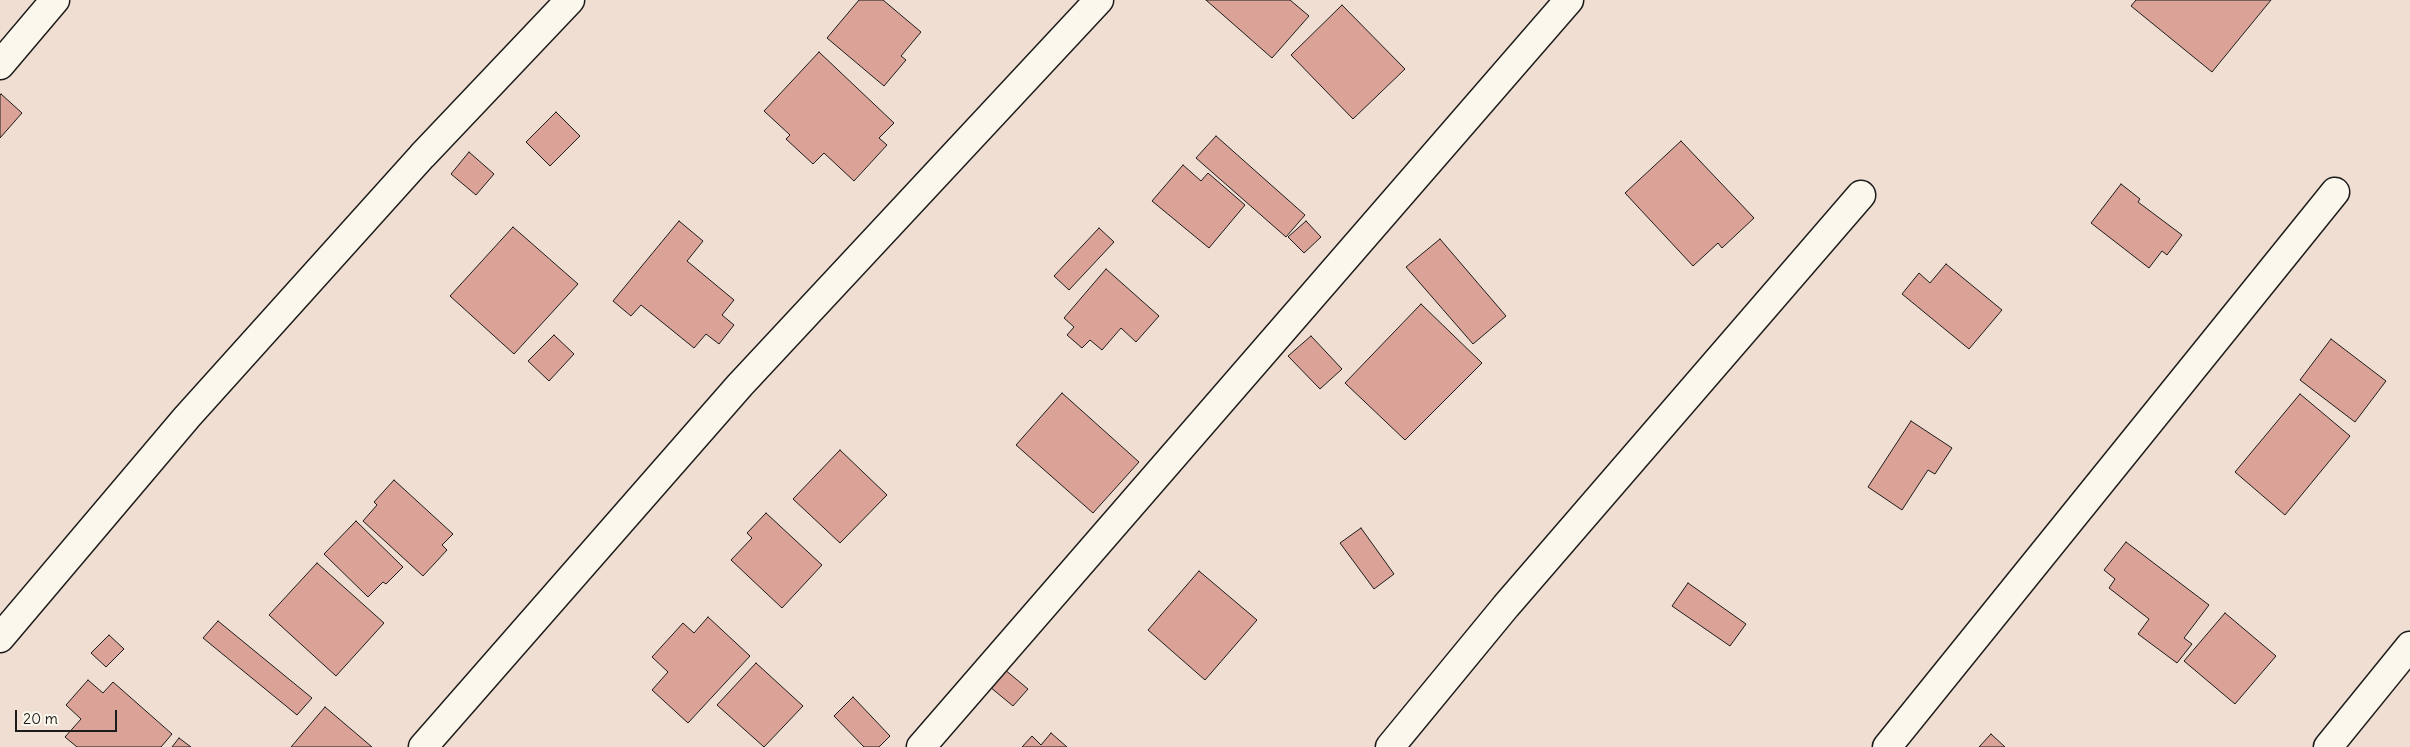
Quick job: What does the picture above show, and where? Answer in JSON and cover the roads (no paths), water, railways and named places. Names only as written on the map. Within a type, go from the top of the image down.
[{"type":"street","points":[[0,65],[55,0]]},
{"type":"street","points":[[0,638],[187,418],[422,156],[570,0]]},
{"type":"street","points":[[423,747],[740,385],[1099,0]]},
{"type":"street","points":[[921,747],[1568,0]]},
{"type":"street","points":[[1887,747],[2335,192]]},
{"type":"street","points":[[1390,747],[1513,599],[1861,195]]},
{"type":"street","points":[[2328,747],[2410,646]]}]
